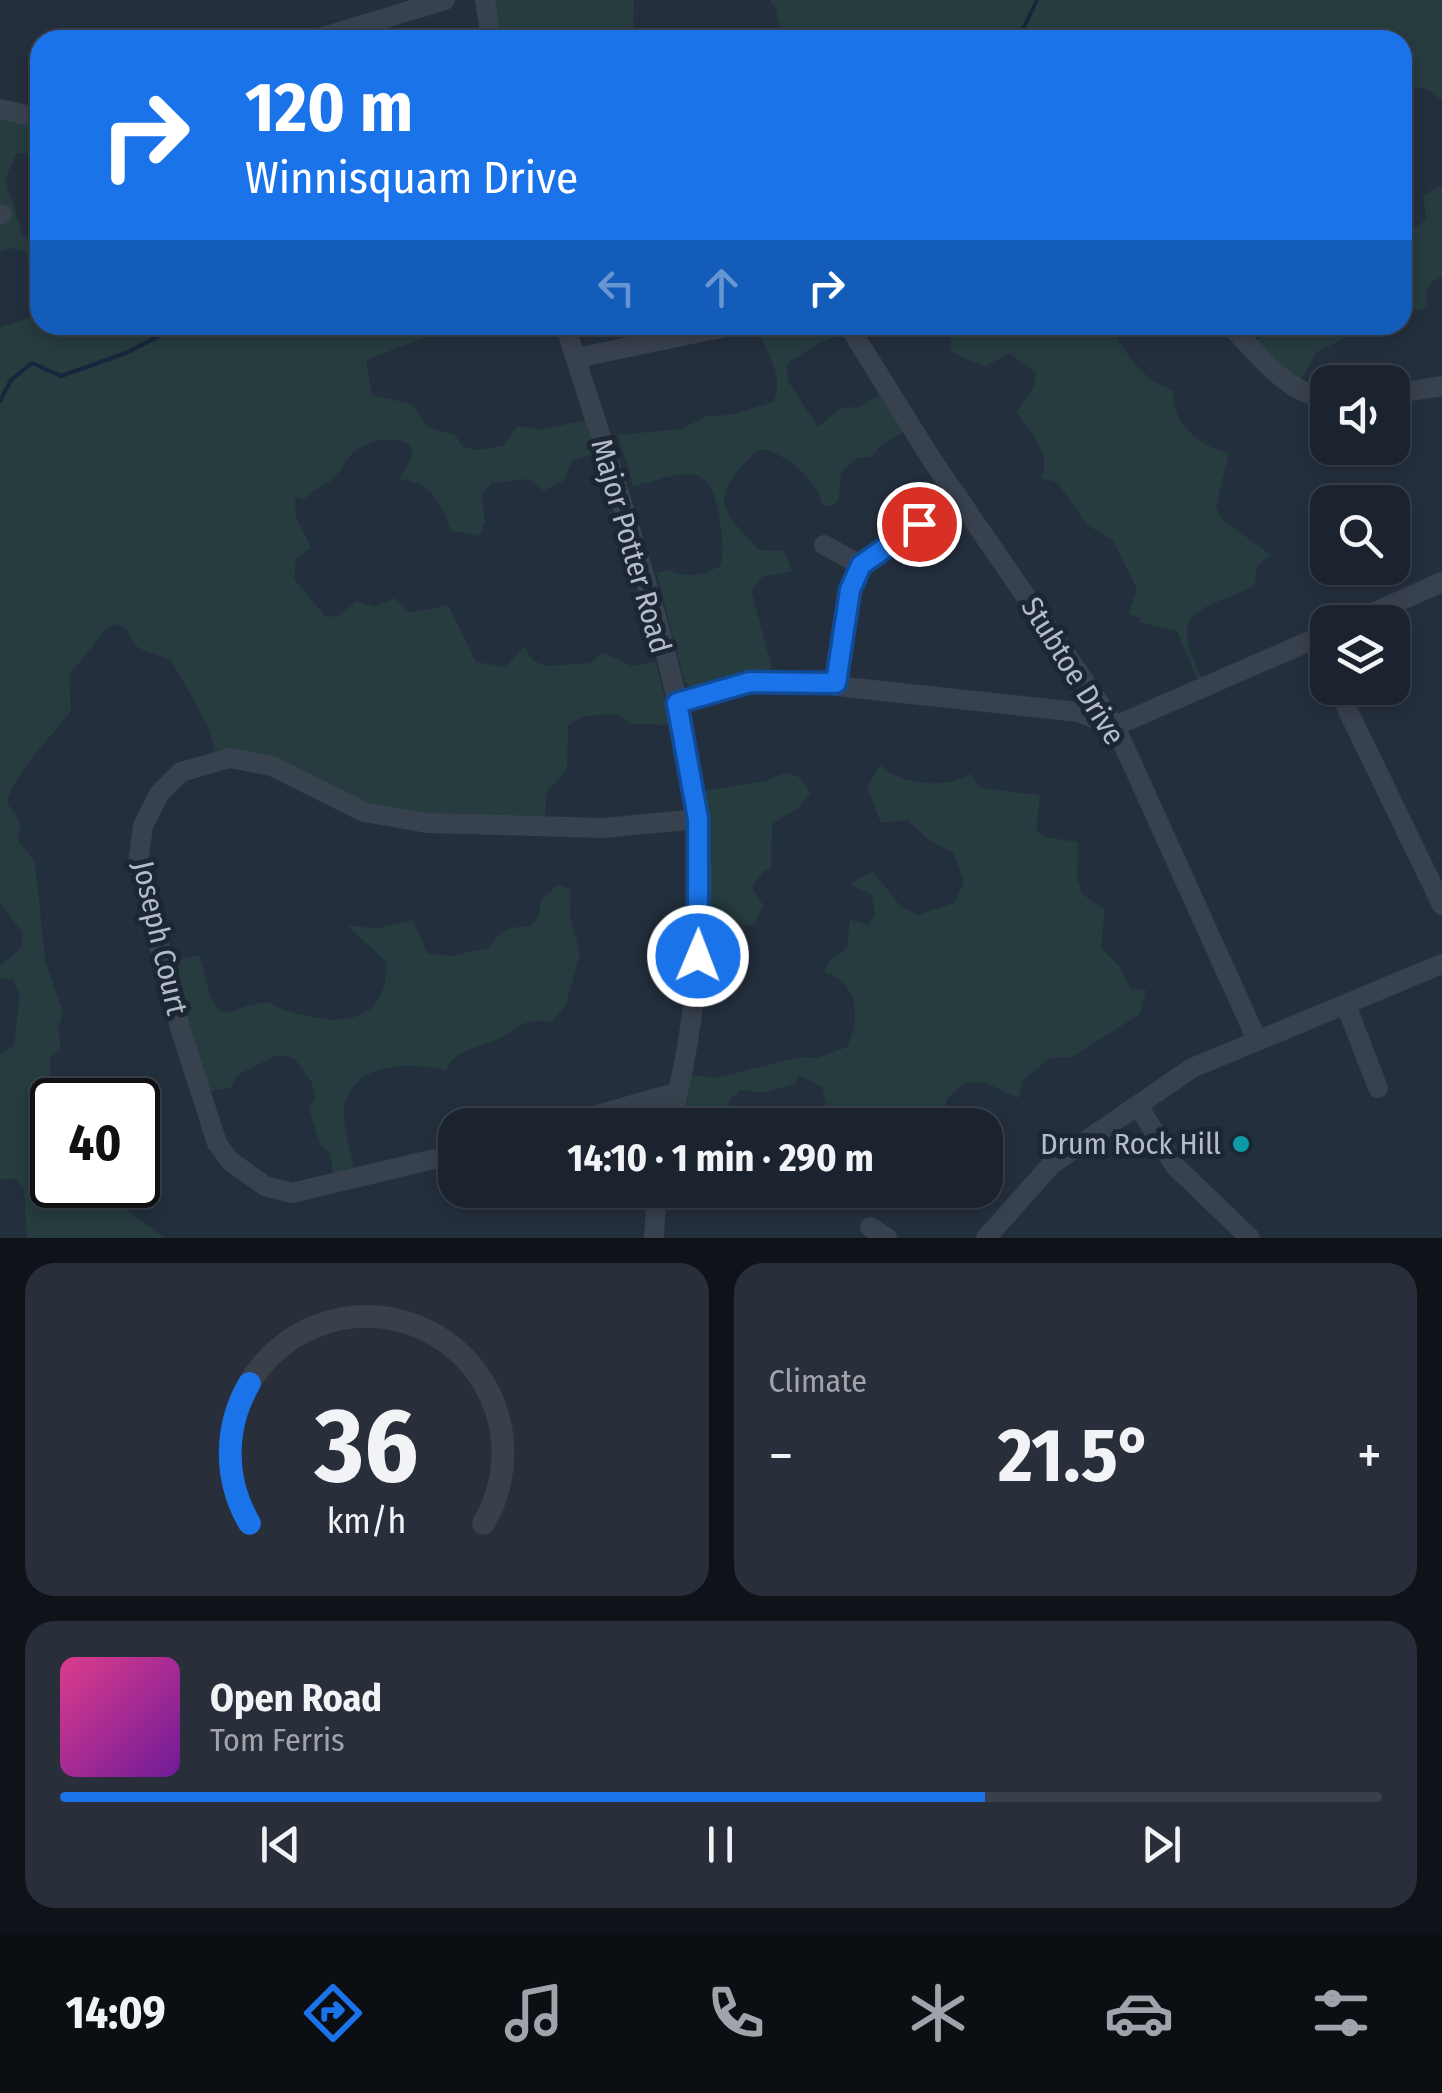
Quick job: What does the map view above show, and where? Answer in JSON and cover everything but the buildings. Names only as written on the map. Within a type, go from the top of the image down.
[{"type":"street","points":[[346,30],[445,0]]},
{"type":"street","points":[[485,0],[490,30]]},
{"type":"street","points":[[0,109],[30,116]]},
{"type":"street","name":"Major Potter Road","points":[[569,335],[677,703],[698,819],[698,950],[674,1108]]},
{"type":"street","points":[[576,358],[687,335]]},
{"type":"street","name":"Stubtoe Drive","points":[[854,335],[958,496],[1115,726],[1258,1040]]},
{"type":"street","points":[[1240,335],[1277,374],[1310,393]]},
{"type":"street","points":[[1410,391],[1442,386]]},
{"type":"street","points":[[836,683],[850,590],[861,565],[958,496]]},
{"type":"street","points":[[824,545],[861,565]]},
{"type":"street","points":[[1390,605],[1442,582]]},
{"type":"street","points":[[677,703],[750,682],[836,683],[1078,712],[1115,726],[1310,641]]},
{"type":"street","points":[[1344,705],[1442,904]]},
{"type":"street","name":"Joseph Court","points":[[438,1158],[292,1193],[265,1186],[230,1161],[217,1143],[181,1030],[138,862],[143,826],[160,794],[181,772],[230,758],[272,766],[364,812],[426,822],[603,828],[698,819]]},
{"type":"street","points":[[986,1238],[1052,1164],[1192,1068],[1442,964]]},
{"type":"street","points":[[1346,1006],[1378,1088]]},
{"type":"street","points":[[621,1108],[678,1092]]},
{"type":"street","points":[[1138,1105],[1175,1166],[1250,1238]]},
{"type":"street","points":[[654,1238],[656,1208]]},
{"type":"green space","points":[[485,0],[634,0],[633,30],[490,30]]},
{"type":"green space","points":[[770,0],[1442,0],[1442,101],[1427,89],[1412,88],[1412,30],[780,30],[777,10]]},
{"type":"green space","points":[[0,106],[30,112],[30,154],[17,153],[5,179],[23,236],[30,240],[30,266],[25,252],[14,248],[0,252]]},
{"type":"green space","points":[[1442,186],[1442,277],[1428,287],[1427,305],[1422,310],[1412,309],[1412,230],[1426,220],[1423,195]]},
{"type":"green space","points":[[30,317],[30,335],[432,335],[366,360],[372,395],[412,404],[428,427],[455,435],[463,447],[475,450],[503,446],[518,426],[541,430],[589,419],[598,453],[572,460],[563,481],[543,491],[529,479],[492,483],[481,495],[485,520],[480,536],[451,531],[434,496],[420,485],[399,479],[413,454],[409,444],[394,440],[370,443],[350,456],[329,482],[303,500],[295,497],[296,518],[311,547],[296,559],[294,579],[326,617],[339,616],[356,601],[375,607],[395,598],[410,613],[448,605],[476,662],[506,667],[524,646],[533,661],[547,666],[591,663],[602,652],[632,666],[656,661],[671,725],[630,724],[621,715],[586,717],[573,722],[568,726],[567,769],[547,792],[544,825],[372,813],[279,766],[217,759],[208,726],[171,660],[139,648],[127,629],[116,624],[107,628],[69,675],[71,711],[25,768],[7,803],[21,823],[17,839],[35,862],[45,960],[63,1013],[58,1029],[61,1048],[50,1058],[50,1078],[30,1078],[30,1208],[124,1208],[165,1238],[27,1238],[24,1190],[16,1179],[0,1179],[0,1054],[14,1045],[20,996],[13,980],[0,978],[0,966],[22,947],[22,932],[0,903],[0,327]]},
{"type":"green space","points":[[761,335],[835,335],[787,364],[788,381],[818,427],[841,408],[860,407],[888,388],[911,428],[881,445],[871,457],[857,458],[841,472],[839,499],[832,506],[823,506],[808,478],[772,452],[762,449],[743,465],[724,498],[730,516],[759,550],[784,551],[792,571],[762,577],[751,590],[772,668],[692,688],[684,681],[657,573],[669,570],[695,575],[721,566],[721,532],[713,493],[707,482],[688,474],[633,486],[618,435],[681,429],[707,416],[730,415],[773,402],[776,372]]},
{"type":"green space","points":[[949,335],[1118,335],[1147,377],[1173,390],[1177,413],[1189,431],[1207,445],[1229,453],[1216,507],[1223,520],[1271,555],[1257,565],[1255,586],[1213,604],[1191,619],[1188,642],[1205,685],[1200,686],[1177,631],[1140,622],[1142,619],[1128,614],[1137,589],[1113,540],[1087,525],[1057,482],[1041,478],[1042,452],[1016,412],[1034,387],[1036,373],[1009,353],[985,367],[952,352]]},
{"type":"green space","points":[[1263,335],[1352,335],[1317,352],[1299,383],[1253,344]]},
{"type":"green space","points":[[880,765],[899,777],[924,783],[949,782],[970,774],[981,788],[1040,795],[1036,829],[1043,837],[1078,842],[1077,878],[1082,894],[1105,910],[1101,948],[1120,967],[1130,988],[1146,990],[1140,1014],[1072,1057],[1050,1058],[1023,1080],[1018,1098],[984,1082],[964,1083],[947,1099],[946,1108],[826,1108],[822,1087],[799,1075],[795,1084],[764,1093],[740,1090],[729,1101],[729,1108],[676,1108],[685,1074],[717,1078],[800,1057],[817,1058],[847,1047],[855,1014],[851,993],[836,977],[824,972],[831,959],[847,948],[850,920],[868,925],[875,915],[872,895],[849,884],[873,871],[900,906],[918,915],[954,903],[964,883],[954,853],[929,840],[908,820],[881,823],[867,787]]},
{"type":"green space","points":[[785,773],[799,777],[811,793],[798,808],[772,824],[771,871],[765,870],[752,887],[763,905],[755,925],[701,927],[695,792],[766,781]]},
{"type":"green space","points":[[558,885],[571,889],[570,917],[580,953],[566,1004],[552,1022],[523,1024],[455,1057],[446,1071],[398,1066],[366,1075],[346,1099],[344,1117],[354,1179],[334,1182],[330,1153],[320,1145],[309,1107],[315,1098],[312,1083],[294,1058],[277,1055],[236,1076],[232,1087],[203,1093],[166,962],[199,955],[212,1001],[222,1012],[269,1003],[320,1018],[353,1017],[377,1001],[387,963],[347,925],[377,929],[413,920],[427,953],[451,956],[488,948],[505,931],[530,926],[539,917],[541,900]]},
{"type":"waterway","points":[[1023,30],[1037,0]]},
{"type":"waterway","points":[[0,401],[11,380],[32,363],[61,376],[126,353],[161,335]]},
{"type":"place","name":"Drum Rock Hill","points":[[1241,1144]]},
{"type":"route","points":[[698,956],[698,819],[677,703],[750,682],[836,683],[850,590],[861,565],[919,524]]}]
